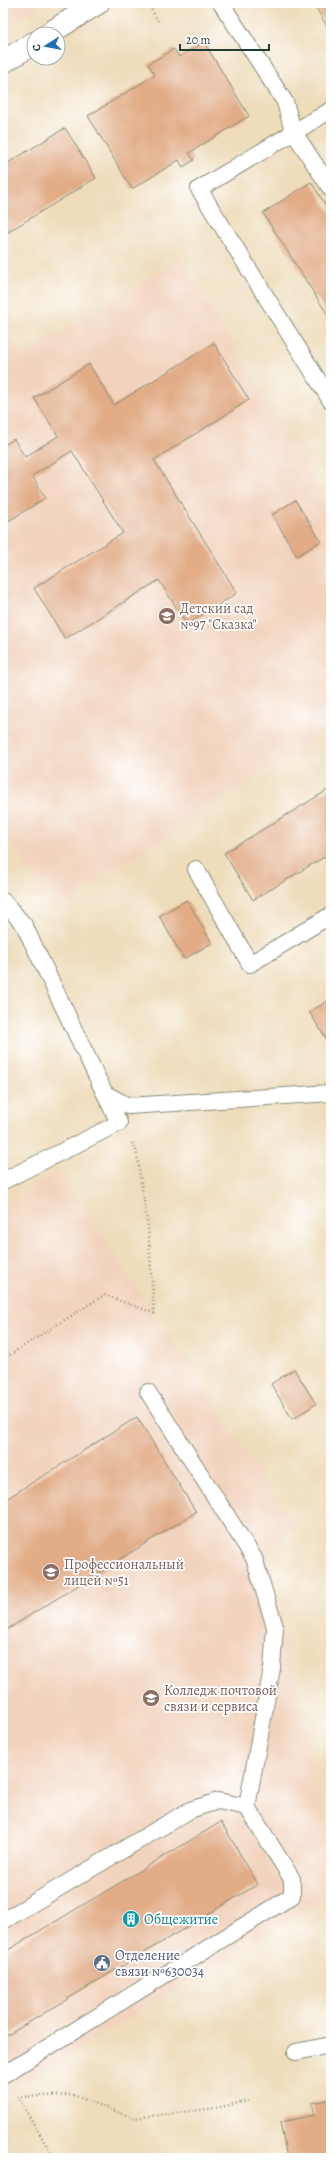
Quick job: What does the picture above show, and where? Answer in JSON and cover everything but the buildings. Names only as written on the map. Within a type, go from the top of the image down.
[{"type":"street","points":[[61,26],[98,3]]},
{"type":"street","points":[[3,62],[26,48]]},
{"type":"lane","points":[[221,3],[285,102],[293,131],[331,189]]},
{"type":"lane","points":[[331,110],[293,131],[198,189],[331,401]]},
{"type":"lane","points":[[196,869],[250,964],[331,915]]},
{"type":"lane","points":[[3,901],[24,925],[119,1123],[3,1181]]},
{"type":"lane","points":[[106,1094],[128,1106],[331,1093]]},
{"type":"lane","points":[[3,2075],[292,1896],[292,1879],[247,1807],[272,1668],[275,1627],[254,1558],[148,1392]]},
{"type":"lane","points":[[3,1921],[190,1810],[218,1801],[247,1807]]},
{"type":"lane","points":[[296,2052],[331,2045]]},
{"type":"path","points":[[147,3],[158,21]]},
{"type":"path","points":[[3,1359],[104,1295],[154,1313],[148,1227],[136,1149],[119,1123]]},
{"type":"path","points":[[15,2093],[50,2151],[57,2158]]},
{"type":"path","points":[[17,2097],[73,2095],[111,2108],[134,2118],[216,2108],[251,2100]]},
{"type":"shaded area","points":[[3,3],[45,3],[3,30]]},
{"type":"shaded area","name":"Детский сад №97 \"Сказка\"","points":[[180,258],[331,505],[331,728],[55,909],[3,830],[3,326],[23,355]]},
{"type":"shaded area","name":"Колледж почтовой связи и сервиса","points":[[59,1171],[295,1526],[267,1548],[331,1848],[331,1895],[3,2096],[3,1204]]},
{"type":"place","name":"Детский сад №97 \"Сказка\"","points":[[167,616]]},
{"type":"place","name":"Профессиональный лицей №51","points":[[51,1572]]},
{"type":"place","name":"Колледж почтовой связи и сервиса","points":[[151,1698]]},
{"type":"place","name":"Общежитие","points":[[131,1919]]},
{"type":"place","name":"Отделение связи №630034","points":[[102,1963]]}]
